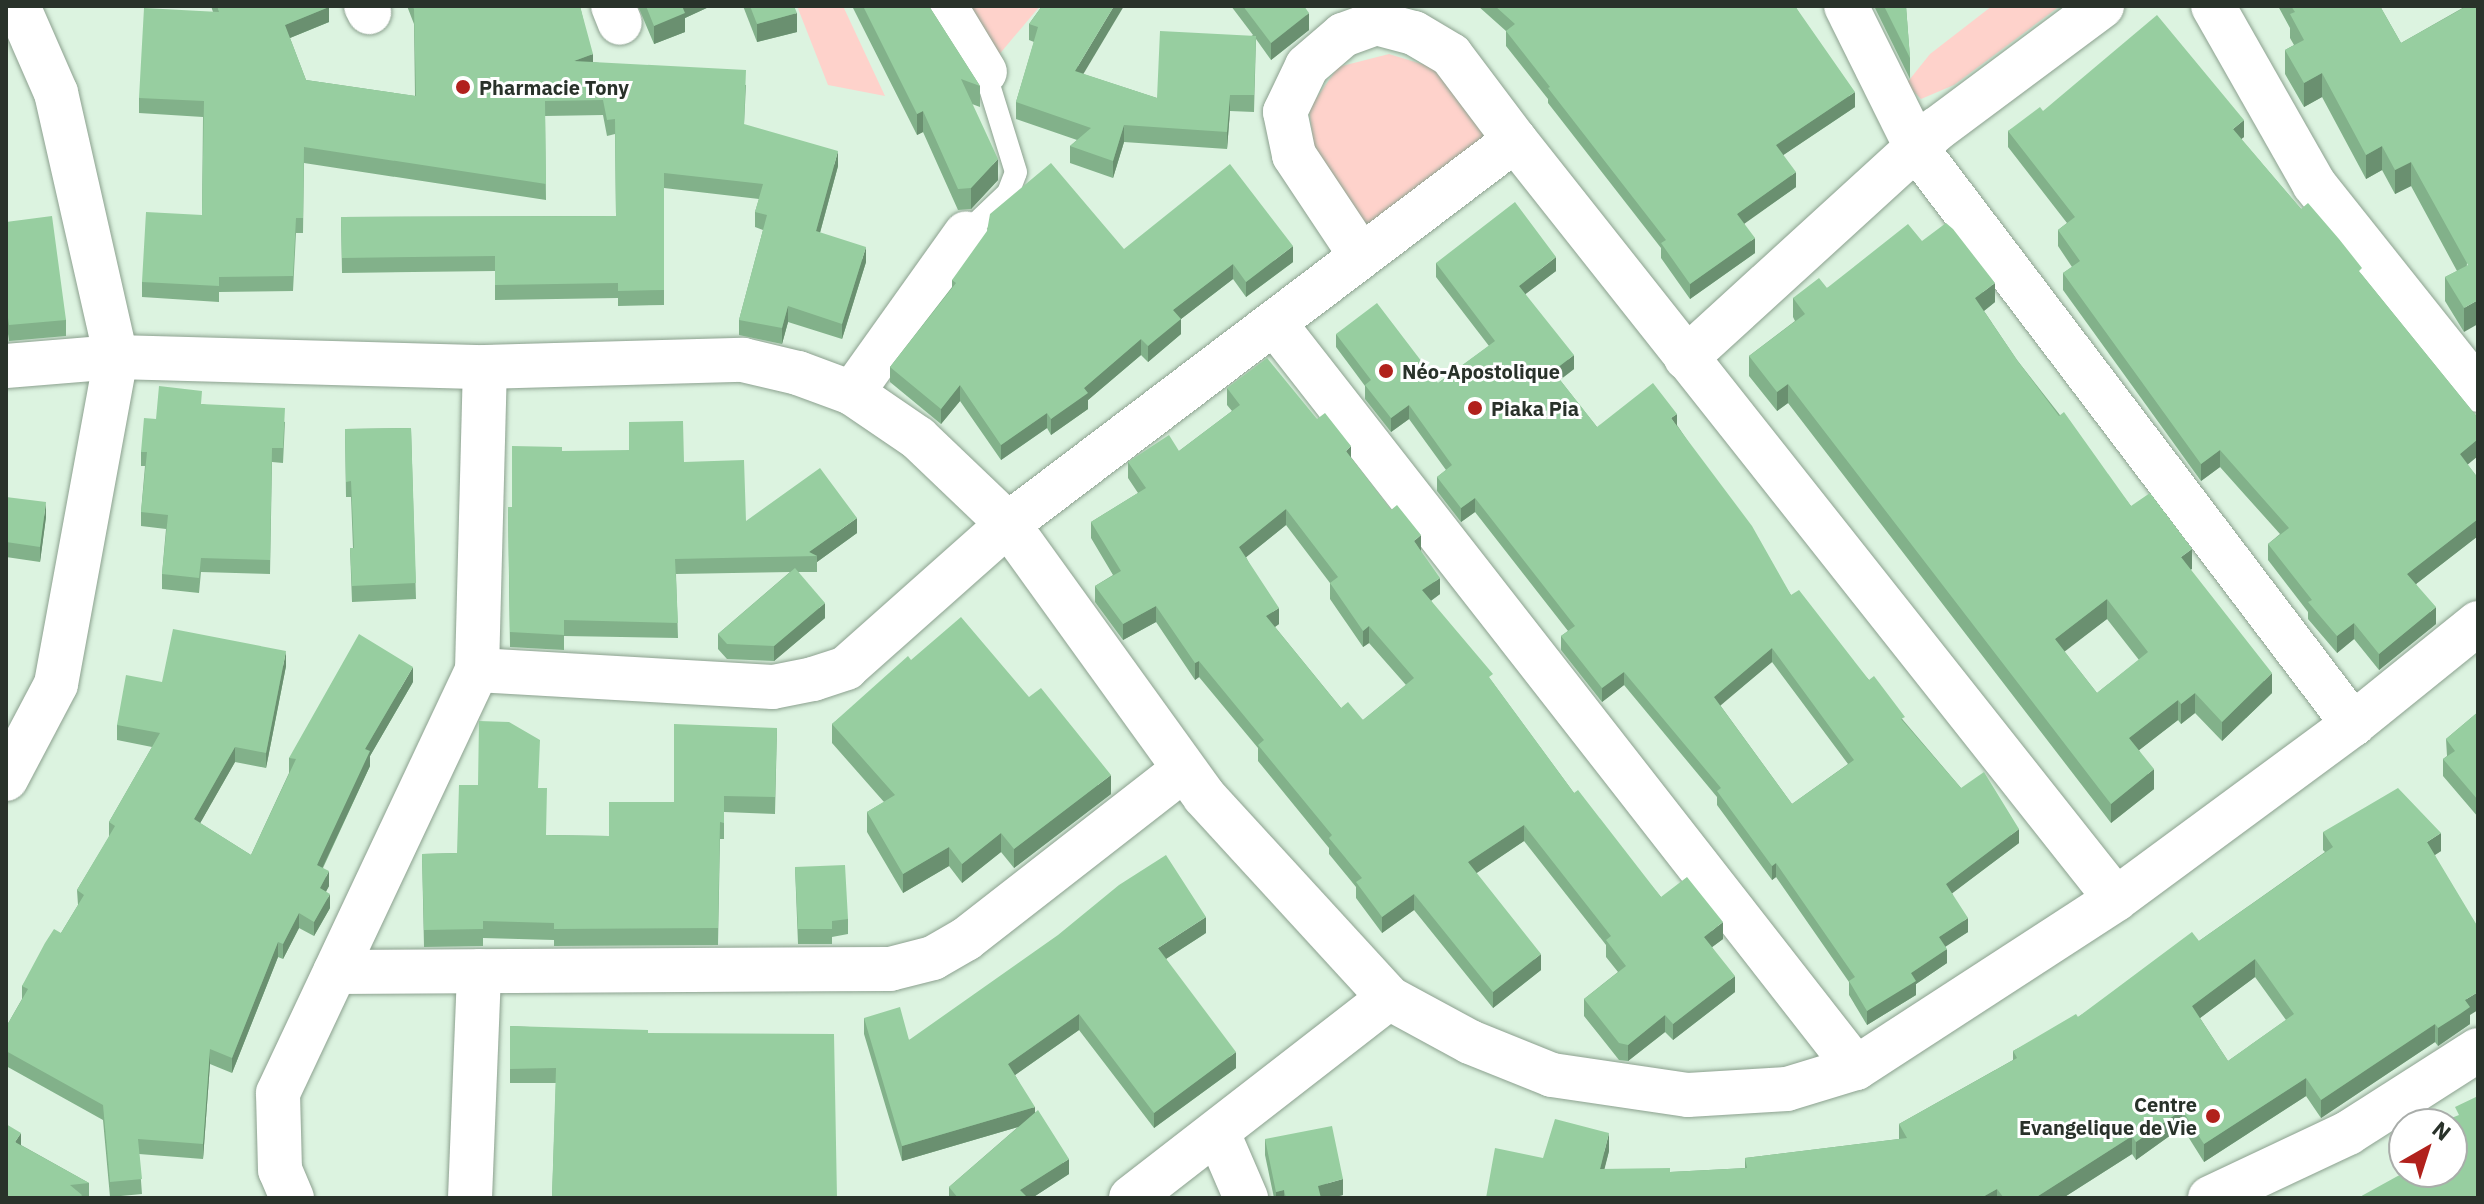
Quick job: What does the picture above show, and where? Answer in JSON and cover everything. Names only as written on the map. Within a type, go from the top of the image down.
[{"type":"street","points":[[6,779],[56,684],[116,357],[56,93],[18,6]]},
{"type":"street","points":[[945,6],[985,72]]},
{"type":"street","points":[[1846,6],[1917,149],[2353,724]]},
{"type":"street","points":[[1686,358],[1937,129],[2102,6]]},
{"type":"street","points":[[2213,6],[2314,184],[2478,390]]},
{"type":"street","points":[[1361,256],[1294,155],[1285,112],[1307,66],[1343,35],[1376,23],[1414,33],[1451,55],[1686,358],[2116,899]]},
{"type":"street","points":[[477,670],[773,687],[846,668],[1008,524],[1515,140]]},
{"type":"street","points":[[852,393],[966,233]]},
{"type":"street","points":[[1275,324],[1856,1068]]},
{"type":"street","points":[[6,366],[116,357],[485,367],[743,360],[798,373],[852,393],[918,438],[1008,524],[1204,796],[1389,998],[1470,1042],[1552,1075],[1688,1095],[1787,1089],[1856,1068],[2116,899],[2353,724],[2478,623]]},
{"type":"street","points":[[292,1198],[280,1170],[278,1093],[477,670],[485,367]]},
{"type":"street","points":[[335,972],[890,969],[933,958],[966,939],[1184,769]]},
{"type":"street","points":[[470,1198],[479,971]]},
{"type":"street","points":[[1131,1198],[1389,998]]},
{"type":"street","points":[[2210,1198],[2348,1133],[2478,1050]]},
{"type":"street","points":[[1218,1133],[1246,1198]]},
{"type":"lane","points":[[966,233],[1008,193],[1016,172],[985,72]]},
{"type":"shaded area","points":[[797,6],[843,6],[885,96],[828,85]]},
{"type":"shaded area","points":[[970,6],[1040,6],[997,57]]},
{"type":"shaded area","points":[[1992,6],[2060,6],[1954,85],[1921,99],[1906,84],[1930,54]]},
{"type":"shaded area","points":[[1389,54],[1438,69],[1488,136],[1365,229],[1316,162],[1309,109],[1338,67]]},
{"type":"building","points":[[217,6],[328,6],[285,25],[306,80],[416,96],[412,6],[580,6],[593,54],[574,61],[746,70],[744,124],[838,151],[816,231],[866,247],[842,324],[788,306],[782,328],[739,320],[767,215],[755,212],[763,184],[664,173],[664,290],[618,291],[618,283],[495,285],[495,256],[342,258],[341,217],[616,216],[615,119],[607,120],[603,100],[545,101],[546,184],[304,147],[303,218],[296,218],[293,276],[219,277],[219,286],[142,282],[146,212],[202,215],[204,101],[139,98],[144,8],[219,12]]},
{"type":"building","points":[[646,6],[682,6],[685,13],[654,26]]},
{"type":"building","points":[[750,6],[794,6],[797,13],[757,24]]},
{"type":"building","points":[[863,6],[929,6],[980,86],[961,79],[998,159],[971,188],[958,189],[923,111],[917,114]]},
{"type":"building","points":[[1042,6],[1114,6],[1075,71],[1157,98],[1160,31],[1256,36],[1254,95],[1230,95],[1227,132],[1124,125],[1113,161],[1070,146],[1091,128],[1016,102],[1038,27],[1029,24]]},
{"type":"building","points":[[1243,6],[1304,6],[1309,13],[1271,43]]},
{"type":"building","points":[[1495,6],[1795,6],[1855,92],[1776,145],[1796,172],[1737,214],[1755,238],[1690,284],[1661,243],[1666,240],[1506,31],[1515,24]]},
{"type":"building","points":[[1884,6],[1906,6],[1910,58]]},
{"type":"building","points":[[2291,6],[2380,6],[2401,43],[2467,6],[2478,6],[2478,300],[2464,308],[2445,277],[2468,265],[2411,162],[2395,170],[2382,146],[2366,155],[2322,73],[2304,83],[2285,50],[2304,40],[2290,14],[2295,12]]},
{"type":"building","points":[[2157,15],[2244,120],[2233,129],[2301,209],[2308,203],[2339,239],[2362,268],[2359,271],[2478,418],[2478,439],[2460,454],[2478,478],[2478,519],[2407,574],[2436,607],[2379,654],[2354,623],[2337,636],[2308,602],[2312,600],[2268,544],[2289,528],[2220,450],[2201,464],[2063,273],[2080,261],[2058,230],[2075,217],[2008,131],[2040,107],[2043,111]]},
{"type":"building","points":[[1051,163],[1124,249],[1230,164],[1293,246],[1246,282],[1233,264],[1173,310],[1181,319],[1148,346],[1141,339],[1084,388],[1088,393],[1051,419],[1047,413],[1001,445],[960,385],[941,409],[890,367],[956,283],[952,280],[987,231],[990,214]]},
{"type":"building","points":[[1515,202],[1556,257],[1519,286],[1574,355],[1553,371],[1597,427],[1653,383],[1677,414],[1671,418],[1752,526],[1791,595],[1799,590],[1869,680],[1874,676],[1905,717],[1901,719],[1961,788],[1984,772],[2019,829],[1946,884],[1968,918],[1939,937],[1947,949],[1911,973],[1916,981],[1867,1011],[1849,981],[1855,977],[1776,863],[1772,866],[1717,791],[1721,788],[1624,672],[1602,688],[1561,636],[1575,626],[1475,498],[1461,508],[1437,477],[1452,465],[1409,405],[1391,418],[1365,385],[1371,380],[1336,334],[1377,303],[1438,383],[1495,341],[1436,263]],"holes":[[[1772,648],[1854,760],[1792,804],[1714,697]]]},
{"type":"building","points":[[52,216],[66,320],[9,325],[6,318],[6,222]]},
{"type":"building","points":[[1946,223],[1953,229],[1995,283],[1975,298],[2017,360],[2059,416],[2064,412],[2131,506],[2150,493],[2192,549],[2181,557],[2272,673],[2222,722],[2195,693],[2181,704],[2178,700],[2129,738],[2154,769],[2111,804],[1788,384],[1777,392],[1749,356],[1805,314],[1793,298],[1819,278],[1827,288],[1908,224],[1922,241]],"holes":[[[2107,599],[2148,652],[2097,693],[2055,639]]]},
{"type":"building","points":[[1267,358],[1317,419],[1325,413],[1351,446],[1346,451],[1391,510],[1397,505],[1421,535],[1414,541],[1440,578],[1422,590],[1493,674],[1489,677],[1574,793],[1578,790],[1661,897],[1687,877],[1723,922],[1704,937],[1735,976],[1673,1024],[1665,1015],[1628,1045],[1619,1043],[1584,999],[1626,966],[1606,940],[1611,936],[1524,825],[1468,862],[1541,954],[1493,992],[1414,894],[1382,917],[1356,882],[1362,878],[1329,838],[1332,835],[1258,745],[1264,740],[1199,661],[1195,663],[1156,606],[1123,624],[1095,586],[1121,571],[1091,522],[1146,488],[1128,462],[1169,435],[1179,451],[1240,405],[1227,388]],"holes":[[[1286,509],[1338,577],[1330,583],[1363,631],[1369,626],[1414,678],[1363,720],[1348,702],[1341,708],[1266,616],[1279,608],[1239,547]]]},
{"type":"building","points":[[159,386],[202,391],[201,404],[285,408],[283,448],[272,448],[270,560],[201,558],[199,578],[162,574],[168,515],[141,512],[147,452],[141,452],[144,418],[156,419]]},
{"type":"building","points":[[683,421],[684,462],[744,460],[746,521],[820,468],[857,518],[809,552],[817,556],[675,559],[678,623],[564,620],[564,635],[510,632],[508,507],[512,507],[512,446],[562,447],[562,451],[629,450],[629,422]]},
{"type":"building","points":[[411,428],[416,583],[352,586],[350,548],[354,548],[351,481],[346,482],[345,429]]},
{"type":"building","points":[[6,497],[46,502],[40,547],[6,542]]},
{"type":"building","points":[[795,568],[825,603],[774,646],[727,644],[718,634]]},
{"type":"building","points":[[961,617],[1029,697],[1041,688],[1111,775],[1014,849],[1001,833],[962,864],[949,847],[903,874],[867,812],[895,795],[832,724],[908,656],[911,660]]},
{"type":"building","points":[[173,629],[286,651],[266,753],[235,747],[194,819],[251,855],[296,759],[289,758],[359,634],[413,667],[365,749],[370,751],[317,865],[329,871],[320,888],[330,894],[314,922],[299,913],[283,944],[278,942],[232,1058],[210,1049],[203,1144],[138,1139],[142,1179],[110,1182],[103,1105],[6,1051],[6,1027],[28,989],[22,986],[45,943],[54,929],[61,933],[84,895],[77,890],[115,826],[109,822],[160,733],[117,725],[126,675],[162,682]]},
{"type":"building","points":[[2478,712],[2478,800],[2443,759],[2455,751],[2446,739]]},
{"type":"building","points":[[479,721],[509,722],[540,740],[538,788],[547,788],[546,835],[609,836],[609,802],[674,802],[674,724],[777,728],[775,797],[724,796],[724,823],[720,822],[718,928],[554,929],[554,923],[483,921],[483,929],[424,930],[422,854],[457,853],[459,785],[478,785]]},
{"type":"building","points":[[2398,788],[2441,833],[2427,842],[2478,927],[2478,992],[2465,1000],[2470,1007],[2460,1014],[2438,1028],[2435,1024],[2321,1100],[2306,1078],[2204,1144],[2182,1110],[2136,1142],[2132,1136],[2035,1198],[2004,1198],[1997,1189],[1981,1198],[1486,1198],[1495,1148],[1543,1158],[1555,1119],[1609,1133],[1600,1169],[1670,1168],[1670,1172],[1747,1168],[1745,1158],[1907,1138],[1899,1124],[2017,1058],[2013,1051],[2076,1014],[2078,1017],[2192,932],[2199,941],[2333,847],[2323,832]],"holes":[[[2255,959],[2294,1014],[2228,1061],[2192,1006]]]},
{"type":"building","points":[[1166,855],[1206,917],[1158,948],[1236,1052],[1154,1113],[1079,1014],[1008,1064],[1035,1107],[902,1146],[864,1018],[900,1007],[909,1040],[1058,935],[1119,885]]},
{"type":"building","points":[[845,865],[848,919],[832,921],[832,929],[798,929],[795,867]]},
{"type":"building","points":[[510,1026],[648,1030],[648,1033],[834,1034],[837,1198],[552,1197],[556,1068],[510,1069]]},
{"type":"building","points":[[2478,1096],[2478,1198],[2358,1198],[2388,1181],[2388,1188],[2468,1188],[2468,1108],[2455,1107]]},
{"type":"building","points":[[1038,1110],[1069,1159],[1020,1190],[1028,1198],[958,1198],[949,1187]]},
{"type":"building","points":[[6,1124],[21,1133],[15,1142],[89,1183],[70,1185],[82,1195],[80,1198],[6,1198]]},
{"type":"building","points":[[1332,1126],[1343,1179],[1318,1186],[1321,1198],[1286,1198],[1284,1190],[1276,1192],[1265,1139]]},
{"type":"place","name":"Pharmacie Tony","points":[[463,87]]},
{"type":"place","name":"Néo-Apostolique","points":[[1386,371]]},
{"type":"place","name":"Piaka Pia","points":[[1475,408]]},
{"type":"place","name":"Centre Evangelique de Vie","points":[[2213,1116]]}]
